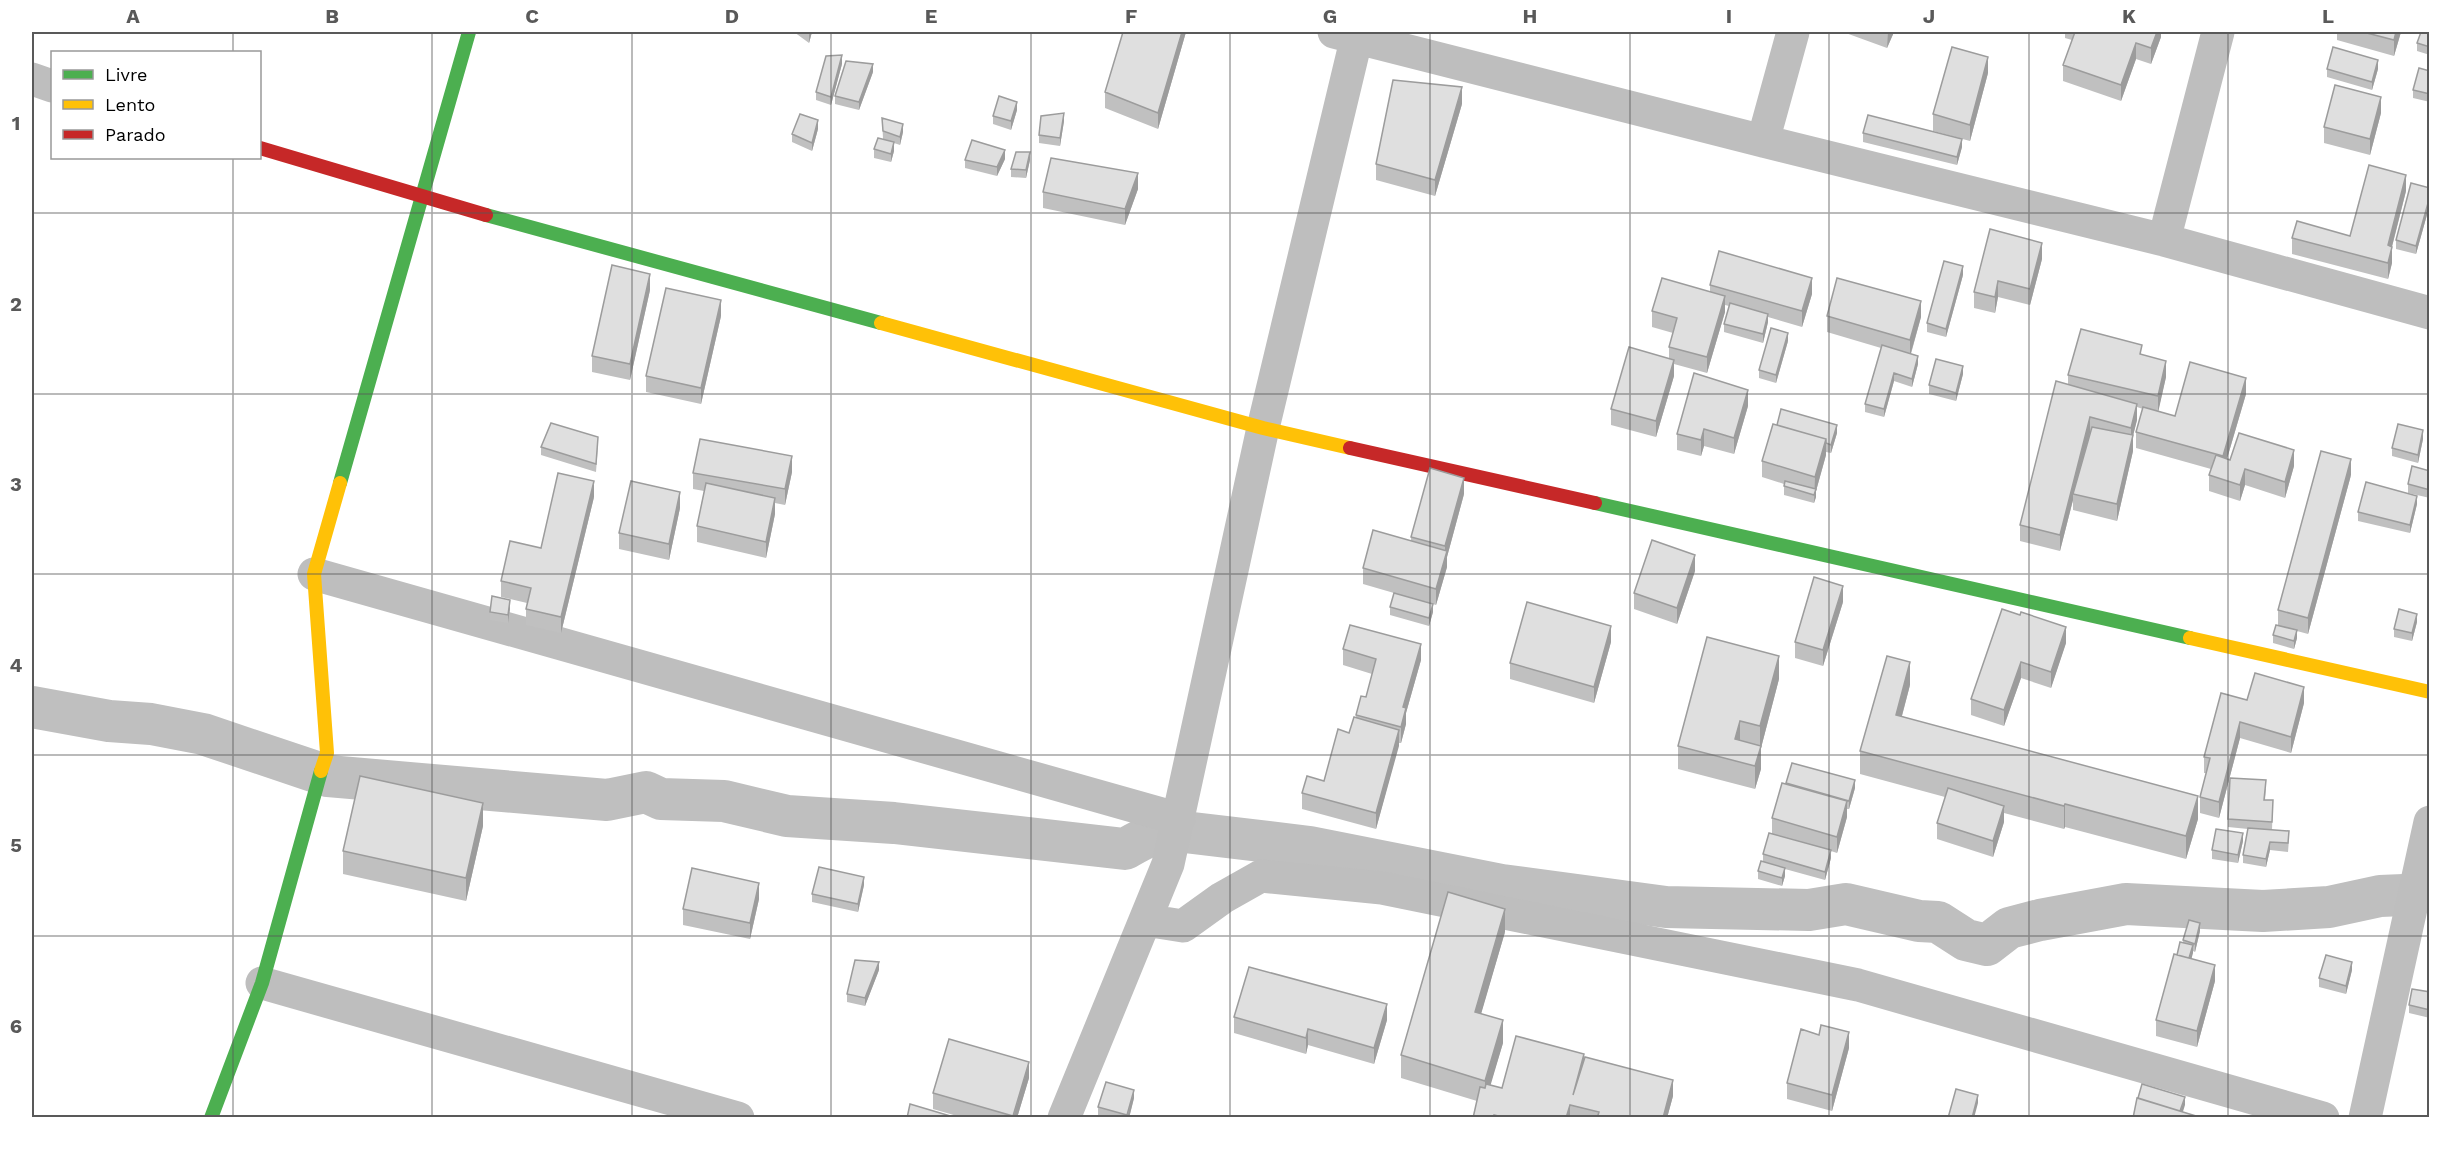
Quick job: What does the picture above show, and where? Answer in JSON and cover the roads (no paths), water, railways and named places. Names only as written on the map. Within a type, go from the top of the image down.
[{"type":"street","points":[[211,1118],[262,983],[310,806],[327,753],[314,574],[469,32]]},
{"type":"street","points":[[1763,141],[1793,32]]},
{"type":"street","points":[[2164,240],[2218,32]]},
{"type":"street","points":[[1064,1118],[1167,864],[1179,819],[1350,34],[1763,141],[2164,240],[2430,313]]},
{"type":"street","points":[[32,80],[51,86]]},
{"type":"street","points":[[261,148],[423,198],[1263,428],[2430,692]]},
{"type":"street","points":[[314,574],[1179,819]]},
{"type":"street","points":[[2365,1118],[2430,822]]},
{"type":"street","points":[[1145,920],[1183,926],[1222,898],[1261,876],[1382,888],[1858,985],[2322,1118]]},
{"type":"street","points":[[262,983],[738,1118]]},
{"type":"waterway","points":[[32,707],[109,721],[151,724],[203,734],[328,776],[607,800],[646,792],[661,799],[724,801],[787,816],[894,823],[1125,849],[1156,834],[1176,831],[1310,847],[1502,885],[1666,907],[1809,910],[1846,904],[1919,921],[1938,922],[1966,940],[1987,945],[2009,928],[2126,904],[2263,911],[2329,907],[2380,896],[2404,895]]}]
